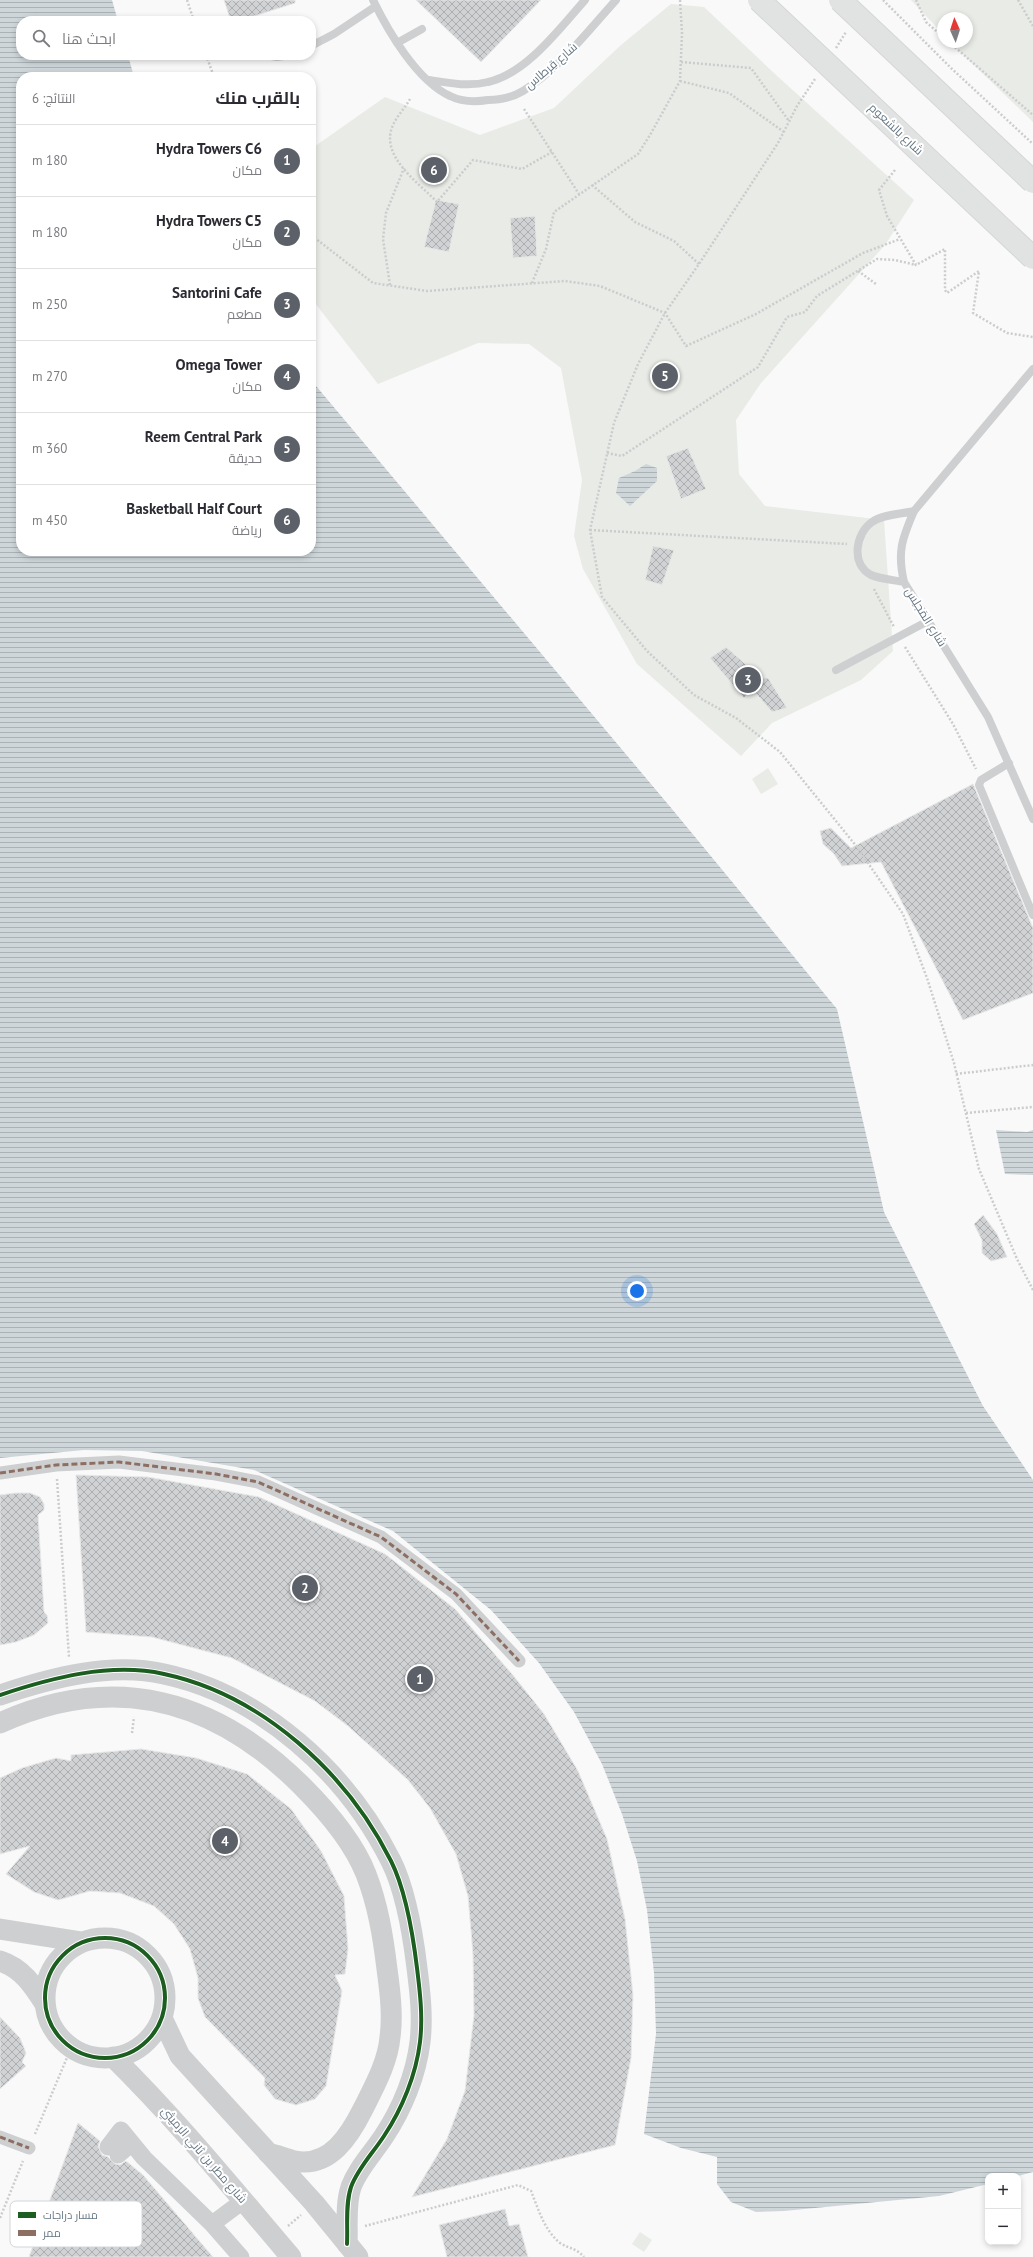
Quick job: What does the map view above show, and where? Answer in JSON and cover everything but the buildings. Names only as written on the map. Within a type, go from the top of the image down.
[{"type":"main road","name":"شارع بالشعوم","points":[[759,0],[1033,258]]},
{"type":"main road","points":[[840,0],[1033,182]]},
{"type":"street","points":[[0,1474],[56,1465],[119,1462],[216,1474],[258,1482],[382,1537],[456,1594],[518,1661]]},
{"type":"street","points":[[0,1695],[32,1685],[71,1676],[123,1670],[162,1673],[200,1683],[228,1696],[273,1723],[304,1748],[328,1772],[355,1803],[392,1863],[412,1933],[422,2006],[420,2042],[413,2076],[400,2108],[385,2134],[357,2174],[350,2189],[348,2215],[353,2251]]},
{"type":"street","points":[[0,1723],[36,1710],[96,1698],[125,1696],[160,1701],[189,1709],[234,1732],[268,1756],[311,1795],[349,1843],[365,1872],[376,1902],[383,1931],[391,1998],[390,2038],[382,2066],[357,2121],[336,2150],[322,2159],[309,2162],[296,2161],[268,2153]]},
{"type":"street","points":[[0,1929],[82,1942]]},
{"type":"street","points":[[0,1961],[28,1978],[44,2004],[49,2021],[55,2031],[71,2048],[98,2058],[113,2057],[134,2051],[151,2037],[162,2018],[166,1998],[162,1979],[153,1962],[139,1948],[121,1940],[101,1938],[82,1942],[65,1952],[53,1967],[46,1985],[44,2004]]},
{"type":"street","points":[[162,2018],[180,2056],[314,2203],[353,2251]]},
{"type":"street","name":"شارع مطر بن ثاني الرميثي","points":[[113,2057],[150,2094],[291,2257]]},
{"type":"street","points":[[113,2151],[121,2130],[131,2144],[212,2224],[241,2257]]},
{"type":"street","points":[[0,2137],[29,2148]]},
{"type":"street","points":[[212,2224],[244,2201]]},
{"type":"lane","name":"شارع قِرطاس","points":[[426,80],[452,84],[488,82],[510,74],[552,37],[585,0]]},
{"type":"lane","name":"شارع قِرطاس","points":[[375,3],[398,43],[426,80],[449,96],[471,102],[499,100],[522,91],[564,57],[616,0]]},
{"type":"lane","points":[[316,43],[334,34],[375,3]]},
{"type":"lane","points":[[398,43],[422,29]]},
{"type":"lane","name":"شارع المَجلِس","points":[[1033,369],[914,511],[903,537],[900,562],[904,582],[988,717],[1033,819]]},
{"type":"lane","points":[[904,582],[871,575],[862,566],[857,551],[859,537],[873,521],[914,511]]},
{"type":"lane","points":[[836,670],[928,621]]},
{"type":"lane","points":[[1009,763],[981,780],[979,785],[1033,915]]},
{"type":"path","points":[[187,0],[192,16]]},
{"type":"path","points":[[532,283],[546,249],[554,212],[638,154],[680,81],[680,0]]},
{"type":"path","points":[[883,0],[951,68],[1033,144]]},
{"type":"path","points":[[916,0],[926,22],[937,32]]},
{"type":"path","points":[[1018,0],[1033,26]]},
{"type":"path","points":[[832,53],[850,27]]},
{"type":"path","points":[[956,48],[1033,116]]},
{"type":"path","points":[[208,60],[212,72]]},
{"type":"path","points":[[680,62],[751,68],[789,122]]},
{"type":"path","points":[[819,73],[784,132],[699,264],[665,313],[638,364],[614,423],[590,530],[602,597],[647,651],[694,695],[736,718],[780,752],[857,848],[902,914],[927,978],[956,1074],[979,1169],[1017,1259],[1033,1290]]},
{"type":"path","points":[[680,81],[729,93],[784,132]]},
{"type":"path","points":[[410,100],[393,125],[388,142],[393,156],[437,202],[473,160],[522,169],[552,152]]},
{"type":"path","points":[[524,109],[580,194]]},
{"type":"path","points":[[390,285],[383,239],[386,213],[404,168]]},
{"type":"path","points":[[895,170],[880,190],[886,216],[916,265]]},
{"type":"path","points":[[592,185],[635,222],[674,241],[699,264]]},
{"type":"path","points":[[316,239],[373,283],[427,291],[566,281],[600,286],[665,313],[686,346],[756,314],[863,253],[900,239]]},
{"type":"path","points":[[607,453],[622,456],[758,367],[787,317],[805,312],[817,296],[878,259],[896,260],[916,265],[945,249],[945,290],[947,293],[979,271],[973,313],[1007,333],[1033,337]]},
{"type":"path","points":[[858,271],[876,284]]},
{"type":"path","points":[[590,530],[858,545]]},
{"type":"path","points":[[871,575],[867,584],[872,586],[900,637],[954,724],[981,780]]},
{"type":"path","points":[[956,1074],[1033,1065]]},
{"type":"path","points":[[966,1113],[1033,1107]]},
{"type":"path","points":[[56,1465],[71,1676]]},
{"type":"path","points":[[348,2215],[360,2228],[518,2185],[531,2191],[542,2220],[560,2243],[577,2249],[584,2257]]},
{"type":"shaded area","points":[[0,0],[112,0],[117,16],[16,16],[16,60],[129,60],[133,72],[16,72],[16,556],[316,556],[316,386],[672,809],[837,1009],[884,1212],[983,1406],[1033,1480],[1033,2172],[1021,2175],[1021,2173],[985,2173],[985,2185],[939,2196],[784,2211],[756,2212],[731,2202],[717,2184],[717,2157],[681,2148],[644,2134],[656,2034],[654,1973],[647,1910],[637,1861],[622,1814],[602,1764],[574,1712],[539,1663],[491,1610],[393,1531],[254,1470],[142,1451],[84,1450],[0,1458]]},
{"type":"shaded area","points":[[911,0],[1033,0],[1033,122],[956,48],[973,48],[973,12],[937,12],[937,28]]},
{"type":"shaded area","points":[[671,4],[704,7],[775,74],[914,200],[885,245],[761,383],[736,420],[739,474],[765,506],[884,520],[893,651],[861,680],[772,723],[741,756],[637,664],[583,569],[574,536],[582,480],[561,368],[529,344],[478,343],[378,384],[316,304],[316,145],[385,97],[480,135],[554,108],[621,45]]},
{"type":"shaded area","points":[[646,464],[657,468],[657,481],[630,506],[616,493],[619,478]]},
{"type":"shaded area","points":[[768,768],[778,784],[761,794],[752,779]]},
{"type":"shaded area","points":[[996,1130],[1027,1132],[1033,1130],[1033,1175],[1005,1174]]},
{"type":"shaded area","points":[[640,2232],[652,2240],[644,2252],[632,2244]]},
{"type":"marked path","points":[[0,1473],[56,1465],[119,1462],[216,1474],[258,1482],[381,1537],[456,1594],[519,1661]]},
{"type":"marked path","points":[[0,2137],[29,2148]]},
{"type":"cycle path","points":[[0,1695],[60,1678],[102,1671],[144,1671],[164,1674],[200,1684],[235,1700],[267,1719],[298,1742],[326,1769],[351,1798],[373,1829],[391,1861],[405,1899],[419,1986],[421,2033],[412,2079],[397,2115],[362,2167],[351,2187],[347,2208],[347,2244]]},
{"type":"cycle path","points":[[105,1938],[117,1939],[128,1943],[138,1948],[147,1956],[155,1965],[160,1975],[164,1986],[165,1998],[164,2010],[160,2021],[155,2031],[147,2040],[138,2048],[128,2053],[117,2057],[105,2058],[93,2057],[82,2053],[72,2048],[63,2040],[55,2031],[50,2021],[46,2010],[45,1998],[46,1986],[50,1975],[55,1965],[63,1956],[72,1948],[82,1943],[93,1939],[105,1938]]},
{"type":"place","name":"Basketball Half Court","points":[[434,170]]},
{"type":"place","name":"Reem Central Park","points":[[665,376]]},
{"type":"place","name":"Santorini Cafe","points":[[748,680]]},
{"type":"place","name":"Hydra Towers C5","points":[[305,1588]]},
{"type":"place","name":"Hydra Towers C6","points":[[420,1679]]},
{"type":"place","name":"Omega Tower","points":[[225,1841]]}]
